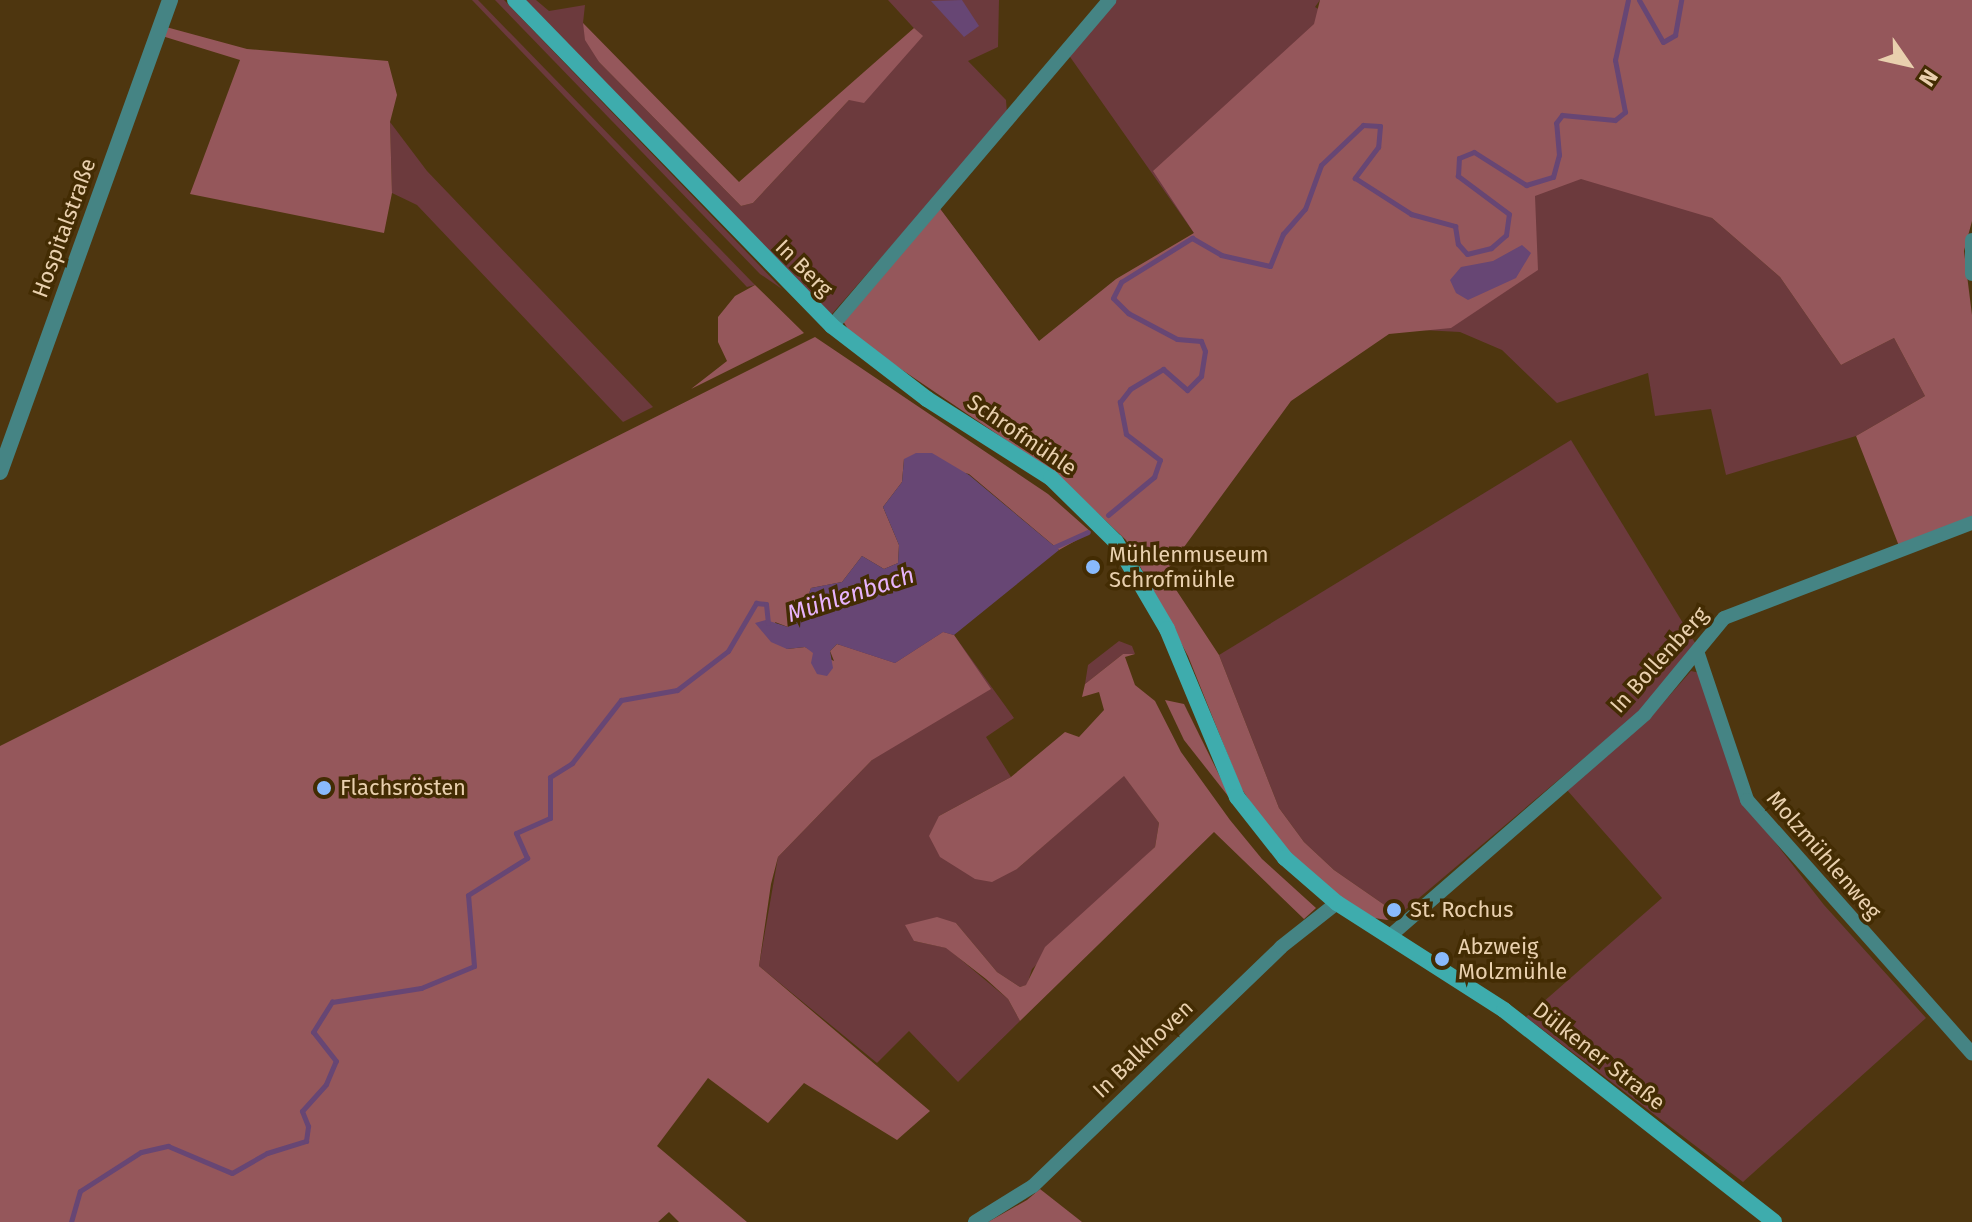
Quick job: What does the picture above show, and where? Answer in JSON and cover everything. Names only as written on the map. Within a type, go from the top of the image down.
[{"type":"main road","name":"In Berg","points":[[515,0],[832,326]]},
{"type":"main road","name":"Schrofmühle","points":[[832,326],[916,392],[1081,503],[1146,586],[1193,698],[1245,809],[1285,858],[1337,903]]},
{"type":"main road","name":"Dülkener Straße","points":[[1337,903],[1504,1010],[1774,1222]]},
{"type":"street","name":"Hospitalstraße","points":[[0,472],[170,0]]},
{"type":"street","name":"In Berg","points":[[832,326],[1109,0]]},
{"type":"street","points":[[1972,240],[1972,274]]},
{"type":"street","name":"In Bollenberg","points":[[1390,936],[1645,714],[1698,654],[1724,618],[1972,523]]},
{"type":"street","name":"Molzmühlenweg","points":[[1698,654],[1747,800],[1972,1053]]},
{"type":"street","name":"In Balkhoven","points":[[975,1222],[1033,1186],[1281,947],[1337,903]]},
{"type":"shaded area","points":[[472,0],[478,0],[755,285],[747,287]]},
{"type":"shaded area","points":[[495,0],[504,0],[782,289],[760,274]]},
{"type":"shaded area","points":[[524,0],[536,0],[549,11],[585,5],[583,23],[599,62],[741,206],[753,203],[849,100],[922,37],[888,0],[999,0],[998,47],[968,61],[1006,100],[1007,114],[831,315]]},
{"type":"shaded area","points":[[1115,0],[1320,0],[1315,7],[1559,155],[1712,218],[1780,277],[1841,365],[1894,338],[1925,396],[1856,436],[1726,475],[1711,409],[1655,416],[1648,373],[1557,403],[1502,350],[1460,332],[1385,328],[1286,399],[1153,579],[938,206],[1039,341],[1056,346],[1194,233],[1068,54]]},
{"type":"shaded area","points":[[1320,0],[1972,0],[1972,221],[1964,251],[1972,315],[1972,518],[1899,546],[1856,436],[1925,396],[1894,338],[1841,365],[1780,277],[1712,218],[1581,179],[1535,196],[1538,270],[1451,328],[1389,334],[1291,401],[1165,573],[1219,655],[1279,808],[1304,842],[1334,870],[1399,915],[1387,920],[1368,917],[1317,881],[1278,843],[1241,788],[1188,656],[1126,540],[1056,474],[852,336],[843,321],[938,206],[1039,341],[1116,279],[1194,233],[1153,171],[1314,24]]},
{"type":"shaded area","points":[[583,23],[739,182],[914,28],[923,36],[864,103],[849,100],[753,203],[741,206],[599,62],[585,40]]},
{"type":"shaded area","points":[[166,27],[247,49],[388,61],[397,95],[390,122],[392,193],[384,233],[190,194],[240,60],[162,36]]},
{"type":"shaded area","points":[[390,122],[427,171],[653,407],[623,422],[417,205],[392,193]]},
{"type":"shaded area","points":[[755,285],[804,333],[691,389],[727,361],[718,342],[718,317],[735,296]]},
{"type":"shaded area","points":[[815,337],[1048,494],[1091,532],[1059,550],[969,474],[904,459],[902,482],[883,507],[899,545],[898,563],[884,569],[862,556],[842,582],[811,588],[804,608],[788,627],[775,622],[787,649],[805,647],[834,661],[830,651],[837,644],[895,663],[943,632],[954,635],[991,689],[872,760],[778,857],[759,966],[930,1111],[897,1140],[804,1083],[768,1123],[708,1078],[657,1146],[747,1222],[679,1222],[669,1212],[658,1222],[0,1222],[0,746]]},
{"type":"shaded area","points":[[1571,440],[1697,646],[1641,710],[1399,915],[1334,870],[1304,842],[1279,808],[1219,655]]},
{"type":"shaded area","points":[[823,584],[954,635],[1014,718],[986,737],[1011,777],[939,816],[1017,869],[1124,775],[1159,823],[1155,847],[1032,969],[1027,985],[1020,987],[997,972],[956,923],[914,941],[947,948],[1008,999],[1020,1021],[958,1082],[909,1031],[877,1063],[759,966],[778,857],[872,760]]},
{"type":"shaded area","points":[[1119,641],[1132,646],[1135,654],[1123,654],[1085,684],[1088,665]]},
{"type":"shaded area","points":[[1123,654],[1135,654],[1125,657],[1135,685],[1155,701],[1181,752],[1230,820],[1262,859],[1316,908],[1304,919],[1214,832],[1020,1021],[1008,999],[986,979],[946,948],[914,941],[905,925],[937,917],[956,923],[997,972],[1020,987],[1026,985],[1045,947],[1155,847],[1159,823],[1124,776],[1017,869],[992,882],[975,879],[940,857],[929,836],[939,816],[1011,777],[1065,732],[1079,737],[1104,710],[1099,692],[1082,697],[1085,684]]},
{"type":"shaded area","points":[[1691,671],[1700,673],[1743,801],[1824,905],[1926,1018],[1743,1182],[1526,1017],[1662,898],[1567,790],[1649,719]]},
{"type":"shaded area","points":[[1165,700],[1184,704],[1232,801],[1184,740]]},
{"type":"shaded area","points":[[1040,1189],[1082,1222],[988,1222],[1027,1200]]},
{"type":"water","points":[[962,0],[979,26],[964,37],[931,1]]},
{"type":"water","points":[[1522,245],[1531,253],[1516,278],[1468,300],[1456,293],[1450,280],[1461,267],[1493,261]]},
{"type":"water","points":[[916,453],[932,453],[969,475],[1059,550],[954,635],[943,632],[895,663],[837,644],[830,651],[833,668],[827,676],[817,674],[811,663],[813,653],[805,647],[787,649],[771,642],[755,623],[766,620],[788,627],[804,608],[811,588],[842,582],[862,556],[884,569],[898,563],[899,545],[883,507],[902,482],[904,459]]},
{"type":"waterway","name":"Mühlenbach","points":[[1108,515],[1154,477],[1160,460],[1126,434],[1120,402],[1130,389],[1163,369],[1187,390],[1201,376],[1205,351],[1201,341],[1177,339],[1128,313],[1113,298],[1121,282],[1192,238],[1221,255],[1270,266],[1283,234],[1305,209],[1321,165],[1363,125],[1380,126],[1378,147],[1355,178],[1411,214],[1455,226],[1458,244],[1467,254],[1491,248],[1506,235],[1509,214],[1458,176],[1459,158],[1474,152],[1526,185],[1553,177],[1559,155],[1556,123],[1562,115],[1615,120],[1625,112],[1615,60],[1628,0]]},
{"type":"waterway","name":"Mühlenbach","points":[[1639,0],[1663,42],[1675,35],[1681,0]]},
{"type":"waterway","name":"Mühlenbach","points":[[1052,548],[1088,532]]},
{"type":"waterway","name":"Mühlenbach","points":[[71,1222],[80,1191],[141,1152],[168,1146],[232,1173],[267,1153],[306,1141],[308,1126],[302,1111],[326,1084],[336,1061],[313,1032],[332,1002],[421,988],[474,966],[468,895],[527,858],[516,833],[550,818],[550,777],[572,763],[621,700],[677,690],[728,651],[756,603],[766,604],[768,623]]},
{"type":"place","name":"Mühlenmuseum Schrofmühle","points":[[1093,567]]},
{"type":"place","name":"Flachsrösten","points":[[324,788]]},
{"type":"place","name":"St. Rochus","points":[[1394,910]]},
{"type":"place","name":"Abzweig Molzmühle","points":[[1442,959]]}]
